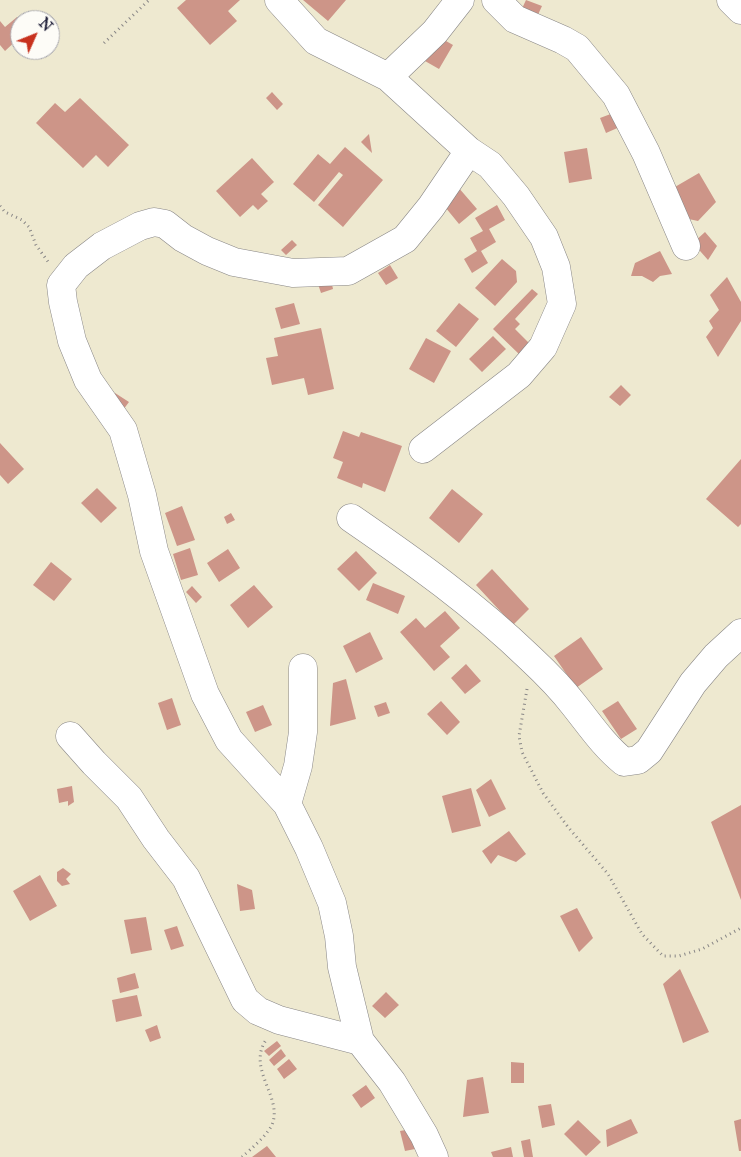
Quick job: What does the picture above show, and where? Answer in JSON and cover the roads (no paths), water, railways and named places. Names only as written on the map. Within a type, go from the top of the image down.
[{"type":"street","points":[[279,0],[316,41],[388,77],[469,151],[490,165],[516,196],[544,237],[556,267],[562,304],[543,347],[519,375],[424,449]]},
{"type":"street","points":[[388,77],[435,32],[460,0]]},
{"type":"street","points":[[496,0],[515,19],[577,48],[616,95],[646,153],[686,246]]},
{"type":"street","points":[[731,0],[741,10]]},
{"type":"street","points":[[434,1157],[424,1135],[403,1099],[360,1041],[342,967],[339,936],[332,902],[309,848],[286,804],[229,740],[204,694],[154,551],[142,495],[122,430],[88,380],[72,341],[61,285],[76,266],[102,246],[140,226],[154,222],[165,224],[183,238],[207,251],[234,262],[293,273],[348,271],[405,239],[469,151]]},
{"type":"street","points":[[351,518],[424,568],[482,614],[531,658],[572,702],[610,752],[624,762],[638,760],[649,751],[693,683],[716,656],[741,632]]},
{"type":"street","points":[[286,804],[298,766],[303,732],[303,668]]},
{"type":"street","points":[[70,736],[129,798],[156,839],[186,878],[245,1000],[258,1011],[279,1020],[360,1041]]}]
